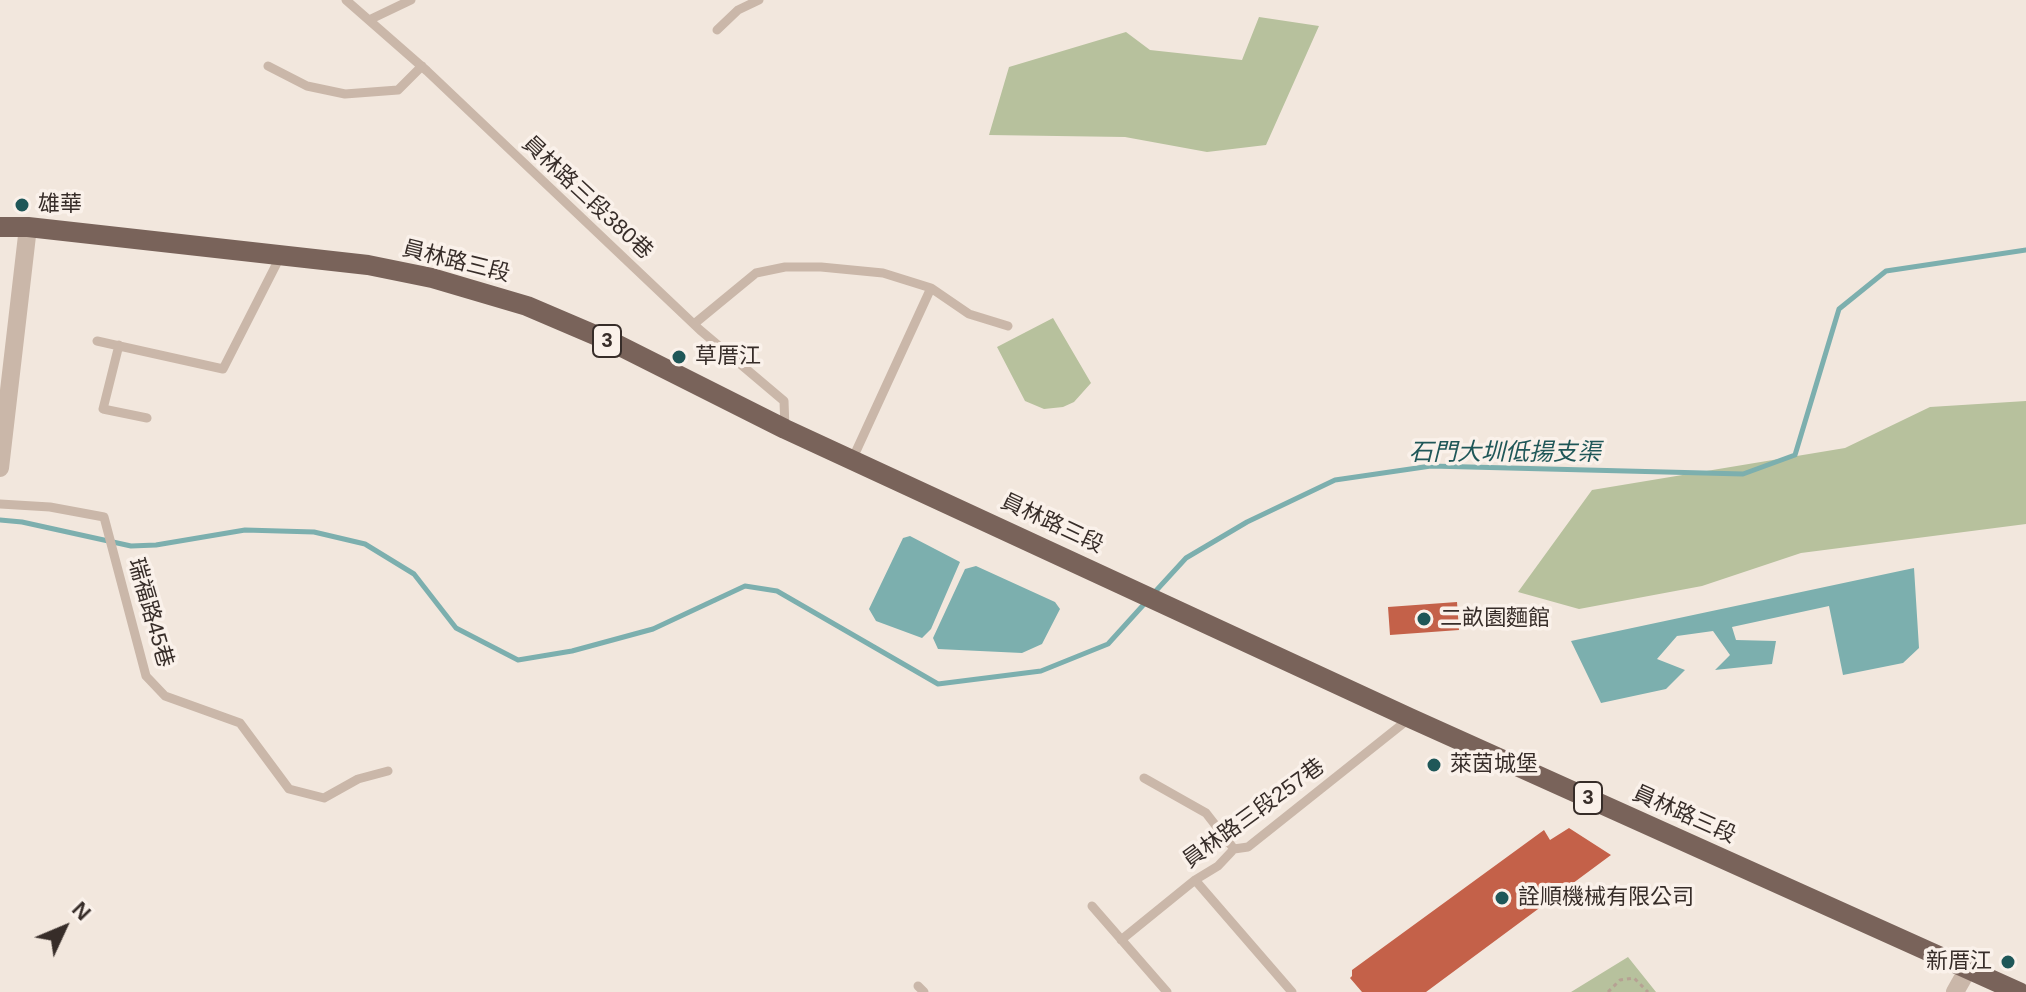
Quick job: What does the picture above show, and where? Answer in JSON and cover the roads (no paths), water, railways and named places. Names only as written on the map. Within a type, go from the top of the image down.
[{"type":"main road","name":"員林路三段","points":[[0,219],[28,227]]},
{"type":"main road","name":"員林路三段","points":[[0,227],[28,227],[368,265],[432,278],[527,306],[616,344],[785,429],[1152,596],[1410,718],[2019,992]]},
{"type":"street","points":[[0,468],[28,227]]},
{"type":"street","points":[[1955,992],[1968,969]]},
{"type":"lane","name":"員林路三段380巷","points":[[346,0],[422,66],[694,324],[784,401],[785,429]]},
{"type":"lane","points":[[369,20],[411,0]]},
{"type":"lane","points":[[717,30],[738,10],[759,0]]},
{"type":"lane","points":[[268,66],[307,86],[345,94],[398,90],[422,66]]},
{"type":"lane","points":[[97,341],[223,369],[280,257]]},
{"type":"lane","points":[[694,324],[756,273],[785,267],[821,267],[883,273],[931,288],[969,314],[1008,326]]},
{"type":"lane","points":[[852,460],[931,288]]},
{"type":"lane","points":[[119,345],[103,409],[147,418]]},
{"type":"lane","name":"瑞福路45巷","points":[[0,504],[50,507],[104,517],[146,676],[165,696],[240,723],[289,789],[324,798],[358,779],[388,771]]},
{"type":"lane","name":"員林路三段257巷","points":[[1121,940],[1195,880],[1218,866],[1234,849],[1248,847],[1410,718]]},
{"type":"lane","points":[[1144,778],[1206,813],[1234,849]]},
{"type":"lane","points":[[1195,880],[1292,992]]},
{"type":"lane","points":[[1092,906],[1167,992]]},
{"type":"water","points":[[910,536],[960,562],[931,629],[922,638],[876,621],[869,609],[903,538]]},
{"type":"water","points":[[976,566],[1055,602],[1060,609],[1042,644],[1022,653],[938,649],[933,638],[965,569]]},
{"type":"water","points":[[1914,568],[1919,648],[1903,663],[1843,675],[1829,606],[1732,627],[1736,640],[1776,641],[1772,664],[1715,670],[1730,655],[1713,631],[1677,636],[1657,659],[1685,670],[1666,689],[1601,703],[1571,641]]},
{"type":"waterway","name":"石門大圳低揚支渠","points":[[1153,594],[1186,558],[1247,522],[1335,480],[1431,466],[1743,474],[1795,455],[1839,309],[1886,271],[2026,250]]},
{"type":"waterway","name":"石門大圳低揚支渠","points":[[0,520],[131,546],[156,545],[245,530],[314,532],[365,544],[414,574],[456,628],[518,660],[572,651],[653,629],[745,586],[777,591],[938,684],[1041,671],[1108,644],[1146,602]]},
{"type":"place","name":"雄華","points":[[22,205]]},
{"type":"place","name":"草厝江","points":[[679,357]]},
{"type":"place","name":"二畝園麵館","points":[[1424,619]]},
{"type":"place","name":"萊茵城堡","points":[[1434,765]]},
{"type":"place","name":"詮順機械有限公司","points":[[1502,898]]},
{"type":"place","name":"新厝江","points":[[2008,962]]}]
